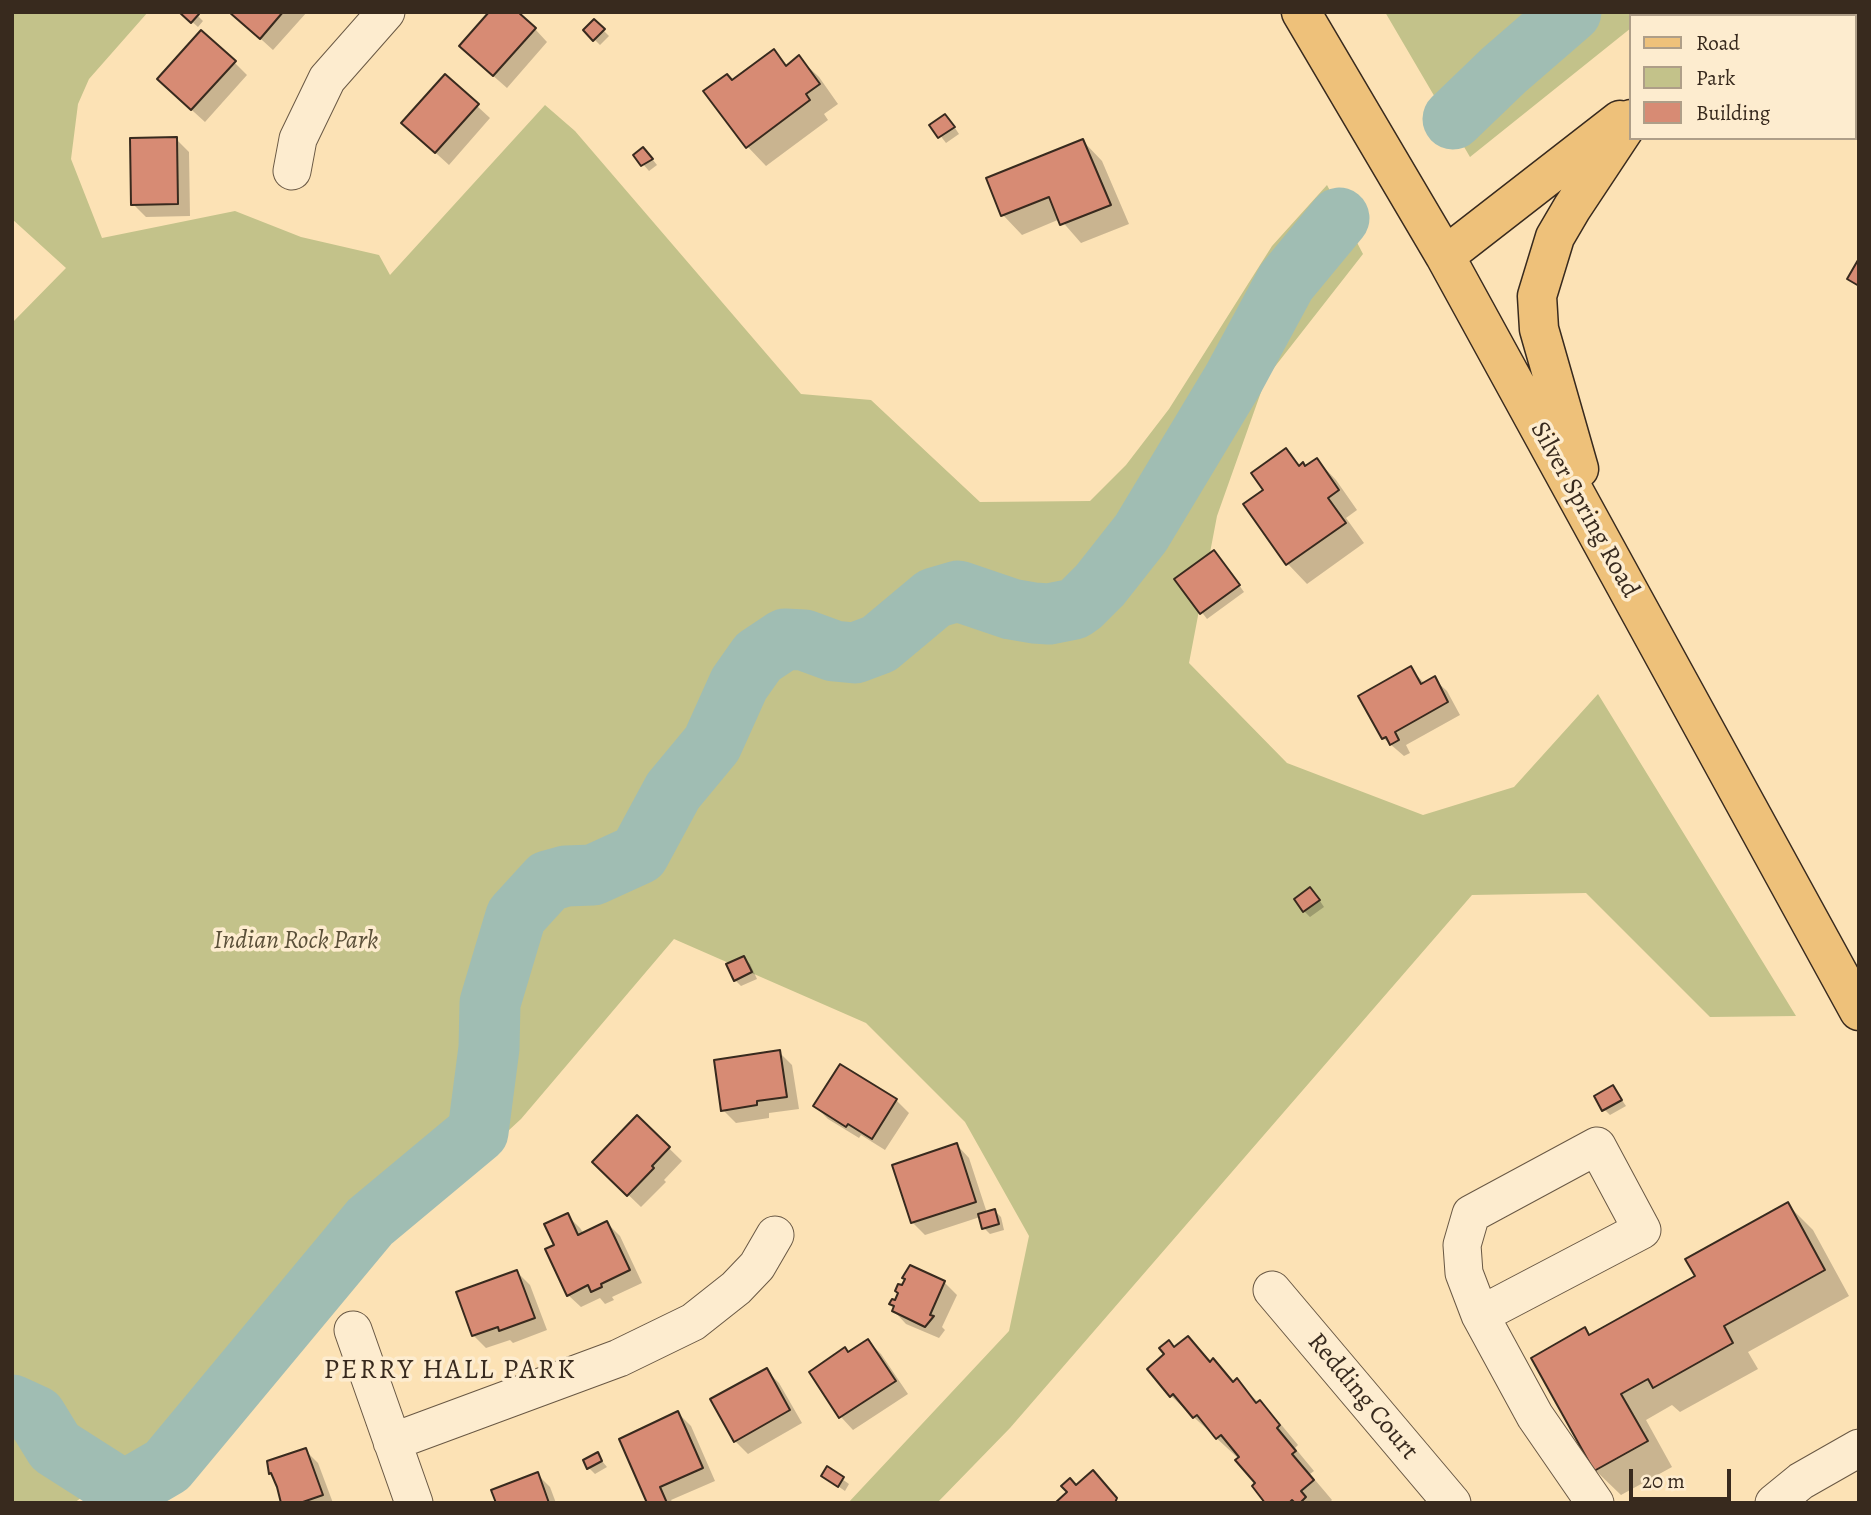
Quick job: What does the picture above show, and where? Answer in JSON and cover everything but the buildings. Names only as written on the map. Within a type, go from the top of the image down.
[{"type":"main road","name":"Silver Spring Road","points":[[1301,12],[1445,257],[1859,1011]]},
{"type":"main road","points":[[1445,257],[1630,112]]},
{"type":"main road","points":[[1600,538],[1539,329],[1536,296],[1555,237],[1630,121]]},
{"type":"street","points":[[292,172],[298,139],[327,79],[386,12]]},
{"type":"street","points":[[1480,1315],[1642,1230],[1597,1146],[1471,1214],[1462,1245],[1464,1273],[1480,1315],[1535,1416],[1595,1503]]},
{"type":"street","points":[[392,1442],[619,1358],[693,1322],[736,1288],[757,1266],[775,1235]]},
{"type":"street","name":"Redding Court","points":[[1272,1290],[1452,1503]]},
{"type":"street","points":[[353,1330],[414,1503]]},
{"type":"street","points":[[1774,1503],[1801,1481],[1859,1448]]},
{"type":"green space","name":"Indian Rock Park","points":[[12,12],[148,12],[89,79],[78,104],[71,159],[102,238],[235,211],[301,237],[379,255],[390,275],[545,105],[575,131],[801,394],[871,400],[980,502],[1090,501],[1126,465],[1169,409],[1272,246],[1327,185],[1363,254],[1266,378],[1217,516],[1189,663],[1287,763],[1423,815],[1514,787],[1598,694],[1796,1016],[1710,1017],[1586,893],[1472,895],[1010,1428],[937,1503],[848,1503],[1009,1331],[1029,1236],[965,1122],[866,1023],[674,939],[521,1119],[217,1400],[74,1503],[12,1503],[12,323],[66,268],[12,219]]},
{"type":"green space","points":[[1385,12],[1652,12],[1630,14],[1630,29],[1470,157]]},
{"type":"waterway","points":[[1453,119],[1571,12]]},
{"type":"waterway","points":[[12,1405],[36,1416],[55,1447],[124,1491],[167,1466],[370,1222],[478,1132],[489,1048],[490,1003],[516,916],[548,881],[566,876],[593,875],[639,854],[673,791],[712,744],[739,684],[758,657],[785,639],[804,640],[834,651],[855,653],[879,644],[934,598],[958,591],[1011,609],[1034,613],[1049,614],[1074,609],[1081,604],[1100,585],[1141,533],[1233,380],[1286,282],[1339,218]]},
{"type":"waterway","points":[[159,1503],[167,1466]]},
{"type":"district","name":"PERRY HALL PARK","points":[[450,1371]]}]
